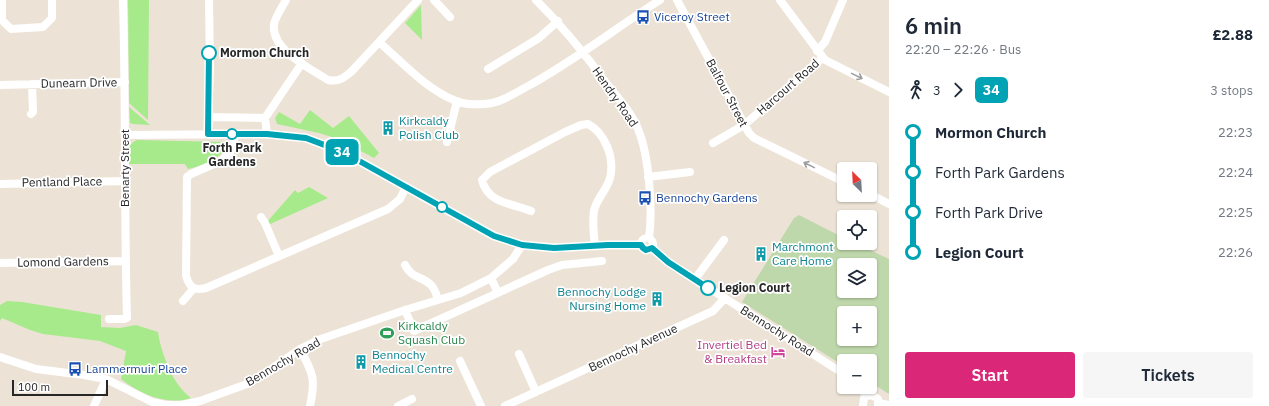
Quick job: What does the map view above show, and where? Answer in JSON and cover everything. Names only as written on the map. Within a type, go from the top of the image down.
[{"type":"street","points":[[2,0],[2,20],[11,29],[43,27],[52,18],[52,0]]},
{"type":"street","name":"Benarty Street","points":[[109,319],[127,318],[125,261],[125,82],[123,0]]},
{"type":"street","points":[[208,134],[209,0]]},
{"type":"street","points":[[286,0],[274,25],[276,38],[282,49],[328,80],[340,80],[346,77],[418,0]]},
{"type":"street","points":[[434,0],[450,17]]},
{"type":"street","name":"Hendry Road","points":[[536,0],[558,21],[636,123],[642,138],[648,177],[651,225],[649,238]]},
{"type":"street","points":[[379,42],[430,87],[457,101],[475,104],[491,103],[505,98],[554,71],[660,0]]},
{"type":"street","name":"Balfour Street","points":[[677,0],[749,133],[754,138],[837,179]]},
{"type":"street","points":[[780,0],[821,56],[889,92]]},
{"type":"street","name":"Harcourt Road","points":[[713,143],[744,125],[821,56],[825,42],[843,0]]},
{"type":"street","points":[[488,69],[539,38],[558,21]]},
{"type":"street","points":[[267,134],[265,118],[302,63]]},
{"type":"street","name":"Dunearn Drive","points":[[0,85],[125,82]]},
{"type":"street","name":"Dunearn Drive","points":[[31,114],[33,112],[32,84]]},
{"type":"street","points":[[447,142],[457,101]]},
{"type":"street","points":[[208,117],[265,118]]},
{"type":"street","points":[[531,211],[511,205],[491,196],[482,180],[490,172],[565,132],[581,125],[588,124],[595,128],[603,139],[612,163],[610,178],[597,202],[594,212],[595,246]]},
{"type":"street","points":[[236,134],[230,152],[220,161],[187,177],[186,276],[189,283],[194,288],[199,290],[388,209],[400,199],[406,187]]},
{"type":"street","points":[[125,135],[267,134],[306,138],[343,152],[494,236],[522,245],[554,248],[641,245]]},
{"type":"street","points":[[648,177],[690,172]]},
{"type":"street","name":"Pentland Place","points":[[0,184],[125,181]]},
{"type":"street","points":[[877,198],[889,204]]},
{"type":"street","points":[[261,217],[279,256]]},
{"type":"street","points":[[645,237],[649,238],[653,242],[652,248],[648,250],[644,250],[641,245],[642,239],[645,237]]},
{"type":"street","points":[[695,279],[724,240]]},
{"type":"street","name":"Bennochy Road","points":[[0,357],[36,369],[106,379],[152,404],[182,405],[200,401],[247,384],[300,349],[318,340],[438,299],[461,293],[491,278],[513,259],[522,245]]},
{"type":"street","name":"Bennochy Road","points":[[652,248],[668,262],[837,370]]},
{"type":"street","name":"Lomond Gardens","points":[[0,263],[125,261]]},
{"type":"street","points":[[405,310],[414,331],[548,270],[562,265],[602,261]]},
{"type":"street","points":[[405,265],[411,274],[431,285],[438,299]]},
{"type":"street","points":[[491,278],[498,293]]},
{"type":"street","points":[[183,301],[194,288]]},
{"type":"street","name":"Bennochy Avenue","points":[[505,406],[714,311],[725,298]]},
{"type":"street","points":[[300,349],[312,371],[314,390],[310,406]]},
{"type":"street","points":[[519,354],[536,392]]},
{"type":"street","points":[[460,361],[481,406]]},
{"type":"street","points":[[94,406],[106,379]]},
{"type":"street","points":[[863,406],[863,400],[867,396],[872,395],[876,397],[879,405],[889,405]]},
{"type":"street","points":[[398,406],[412,399]]},
{"type":"green space","points":[[128,0],[149,0],[148,120],[129,103]]},
{"type":"green space","points":[[421,5],[422,40],[405,23]]},
{"type":"green space","points":[[129,107],[150,125],[130,123]]},
{"type":"green space","points":[[310,110],[333,128],[349,116],[379,153],[374,158],[338,139],[319,133],[277,124],[275,118],[279,112],[300,124]]},
{"type":"green space","points":[[137,140],[226,142],[223,152],[219,156],[188,169],[185,164],[129,164],[129,147]]},
{"type":"green space","points":[[309,187],[328,198],[268,225],[266,223],[295,190],[298,193]]},
{"type":"green space","points":[[799,215],[837,234],[837,250],[870,250],[889,259],[889,394],[877,386],[877,354],[837,354],[837,362],[742,302],[794,218]]},
{"type":"green space","points":[[7,301],[22,302],[101,315],[101,327],[120,328],[136,325],[158,332],[169,369],[176,382],[191,398],[172,401],[154,397],[145,394],[121,379],[126,351],[100,341],[43,334],[2,318],[0,321],[0,305]]},
{"type":"bus line","name":"34","points":[[209,53],[208,134],[267,134],[306,138],[343,152],[494,236],[522,245],[554,248],[641,245],[644,250],[652,248],[668,262],[708,288]]},
{"type":"place","name":"Viceroy Street","points":[[643,17]]},
{"type":"place","name":"Mormon Church","points":[[209,53]]},
{"type":"place","name":"Kirkcaldy Polish Club","points":[[388,128]]},
{"type":"place","name":"Forth Park Gardens","points":[[232,134]]},
{"type":"place","name":"Bennochy Gardens","points":[[645,198]]},
{"type":"place","name":"Marchmont Care Home","points":[[761,254]]},
{"type":"place","name":"Legion Court","points":[[708,288]]},
{"type":"place","name":"Bennochy Lodge Nursing Home","points":[[657,299]]},
{"type":"place","name":"Kirkcaldy Squash Club","points":[[387,333]]},
{"type":"place","name":"Invertiel Bed & Breakfast","points":[[778,352]]},
{"type":"place","name":"Bennochy Medical Centre","points":[[361,362]]},
{"type":"place","name":"Lammermuir Place","points":[[75,369]]}]
